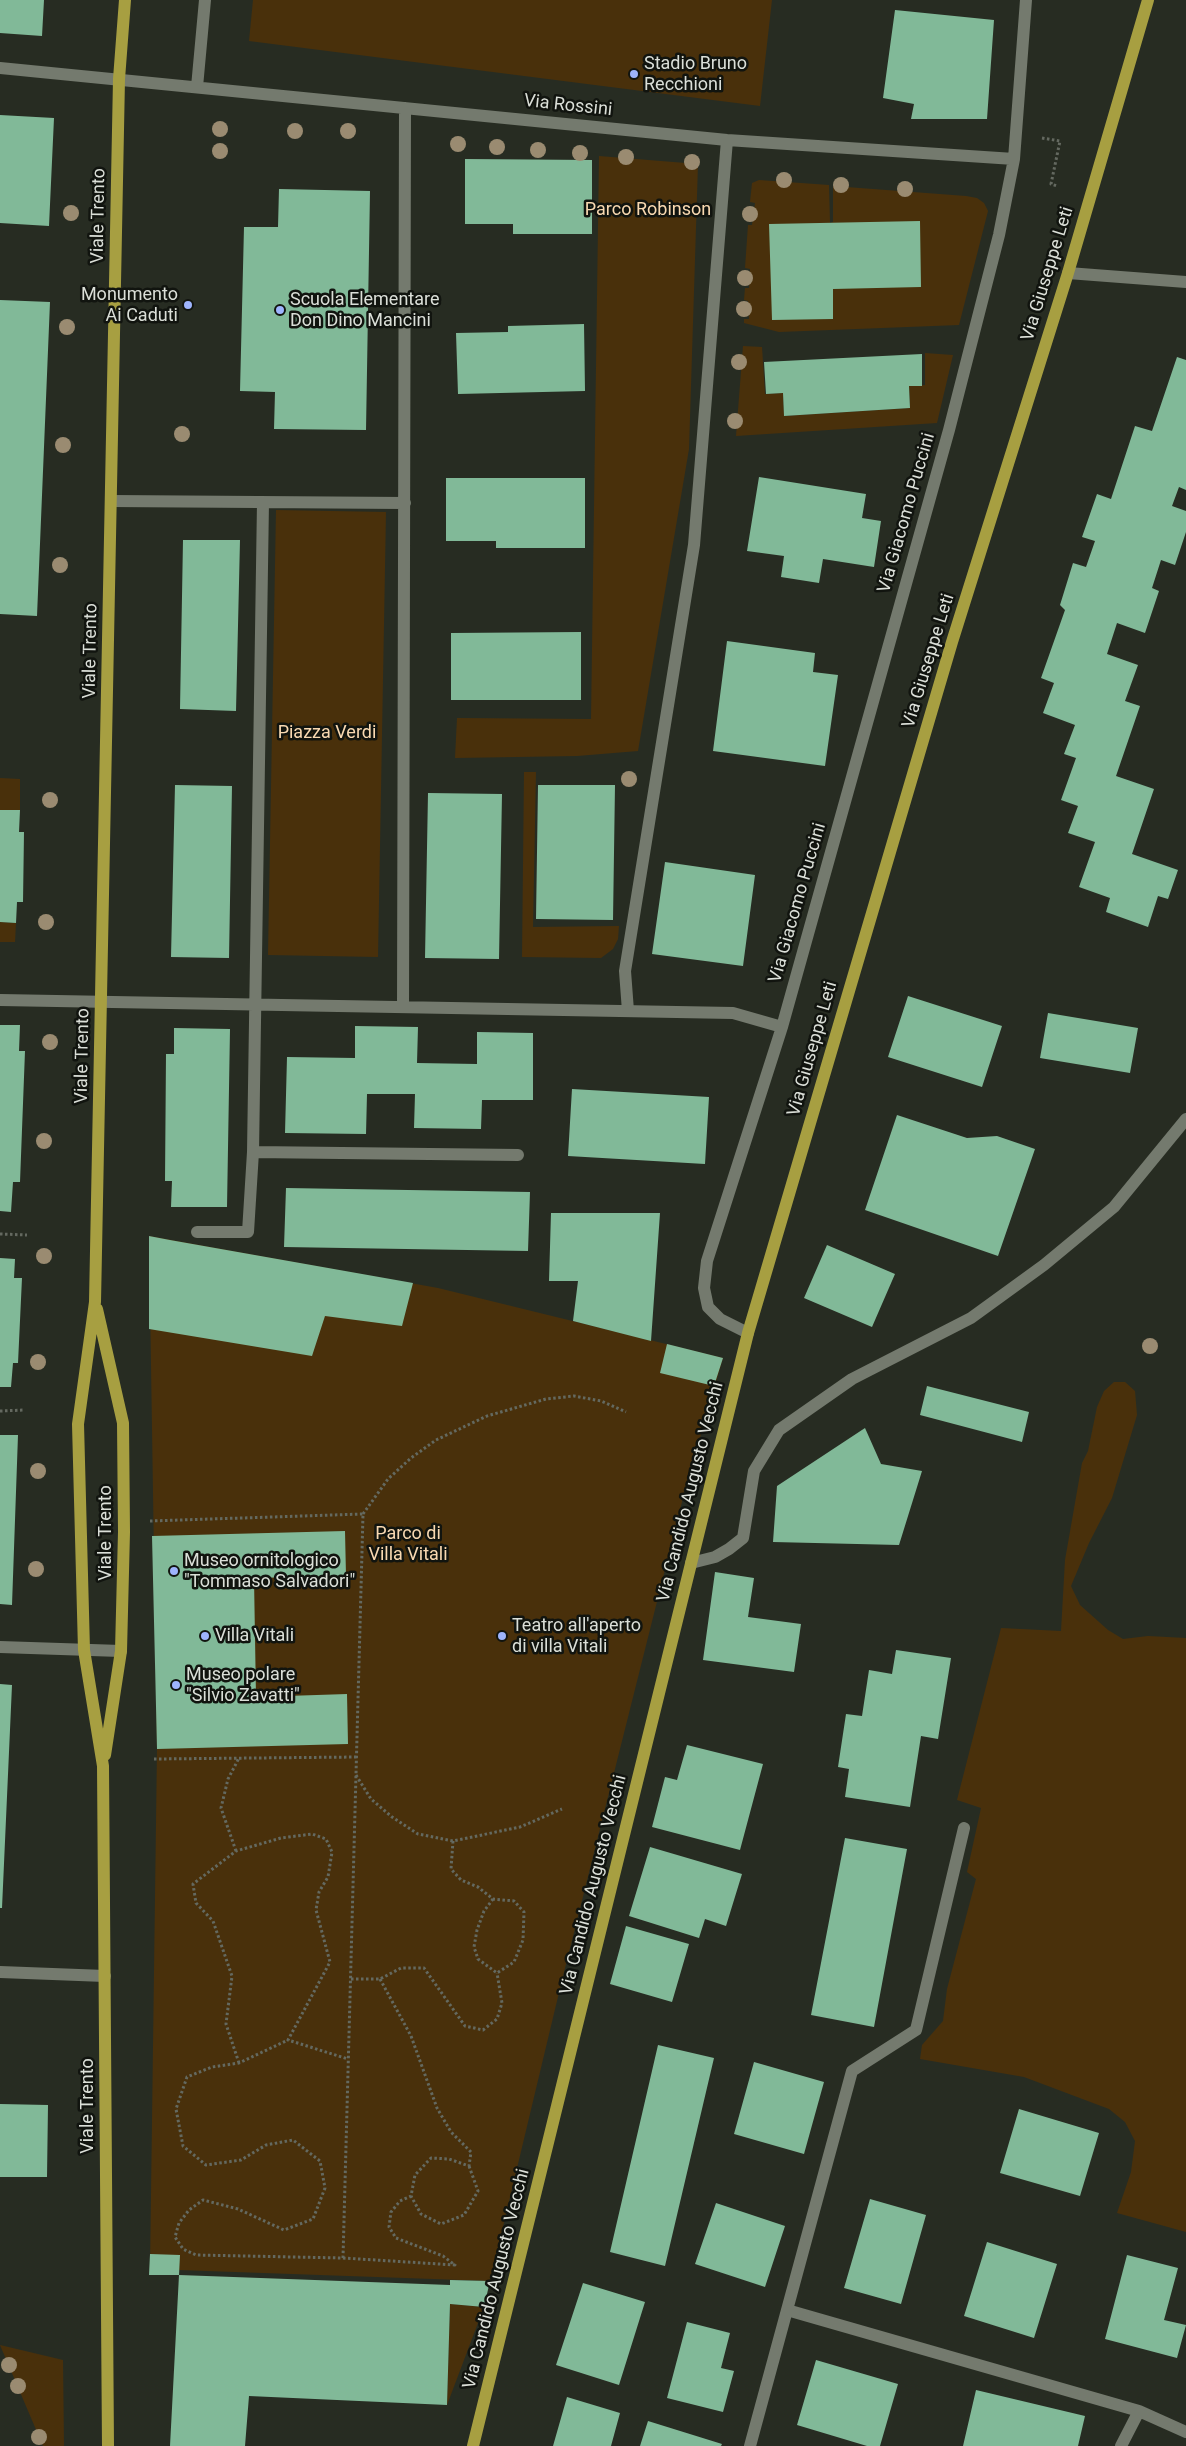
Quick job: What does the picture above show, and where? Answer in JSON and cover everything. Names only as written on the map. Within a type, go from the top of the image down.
[{"type":"main road","name":"Viale Trento","points":[[104,1766],[84,1650],[78,1424],[95,1302],[120,79],[125,0]]},
{"type":"main road","name":"Via Giuseppe Leti","points":[[748,1333],[952,642],[1068,273],[1148,0]]},
{"type":"main road","name":"Viale Trento","points":[[95,1302],[123,1423],[124,1532],[121,1651],[104,1766],[108,2446]]},
{"type":"main road","name":"Via Candido Augusto Vecchi","points":[[473,2446],[748,1333]]},
{"type":"street","points":[[196,87],[204,0]]},
{"type":"street","name":"Via Giacomo Puccini","points":[[748,1333],[720,1319],[708,1307],[704,1288],[707,1261],[782,1027],[949,430],[999,235],[1014,159],[1026,0]]},
{"type":"street","name":"Via Rossini","points":[[0,68],[727,140],[1014,159]]},
{"type":"street","points":[[403,1006],[405,108]]},
{"type":"street","points":[[628,1011],[624,971],[694,545],[727,140]]},
{"type":"street","points":[[1068,273],[1186,282]]},
{"type":"street","points":[[111,501],[405,503]]},
{"type":"street","points":[[196,1232],[248,1232],[253,1152],[263,502]]},
{"type":"street","points":[[0,1000],[733,1013],[782,1027]]},
{"type":"street","points":[[691,1563],[715,1557],[729,1550],[743,1538],[754,1471],[779,1430],[852,1379],[971,1318],[1044,1265],[1114,1207],[1186,1118]]},
{"type":"street","points":[[253,1152],[518,1155]]},
{"type":"street","points":[[0,1647],[121,1651]]},
{"type":"street","points":[[750,2446],[852,2071],[916,2030],[964,1828]]},
{"type":"street","points":[[0,1972],[105,1976]]},
{"type":"street","points":[[787,2310],[1139,2411],[1186,2432]]},
{"type":"street","points":[[1121,2446],[1139,2411]]},
{"type":"path","points":[[1016,134],[1060,141],[1051,184],[1057,186]]},
{"type":"path","points":[[0,1234],[27,1235]]},
{"type":"path","points":[[343,2258],[363,1514],[388,1478],[411,1458],[443,1436],[487,1416],[546,1399],[574,1396],[601,1401],[626,1412]]},
{"type":"path","points":[[0,1410],[25,1410]]},
{"type":"path","points":[[150,1521],[363,1514]]},
{"type":"path","points":[[154,1758],[357,1757]]},
{"type":"path","points":[[236,1851],[221,1808],[228,1780],[239,1758]]},
{"type":"path","points":[[356,1774],[371,1799],[392,1817],[418,1834],[453,1841],[520,1827],[562,1809]]},
{"type":"path","points":[[238,2062],[226,2024],[232,1976],[213,1921],[196,1902],[192,1884],[236,1851],[281,1838],[312,1834],[326,1839],[332,1852],[328,1877],[319,1892],[316,1910],[330,1962],[288,2040],[238,2062],[212,2066],[187,2077],[176,2109],[183,2146],[206,2165],[241,2160],[266,2145],[293,2140],[320,2161],[325,2188],[313,2219],[284,2230],[238,2209],[203,2200],[189,2210],[178,2223],[175,2238],[183,2249],[196,2255],[343,2258],[455,2265],[443,2256],[396,2238],[389,2227],[391,2212],[400,2200],[411,2196]]},
{"type":"path","points":[[453,1841],[450,1854],[451,1869],[461,1880],[478,1887],[493,1899],[514,1901],[524,1912],[523,1940],[514,1962],[497,1973]]},
{"type":"path","points":[[350,1979],[380,1979],[401,1968],[424,1968],[465,2026],[483,2030],[497,2019],[502,2003],[497,1973],[478,1959],[474,1947],[476,1930],[484,1911],[493,1899]]},
{"type":"path","points":[[380,1979],[411,2036],[437,2108],[451,2132],[471,2152],[469,2166],[478,2191],[464,2215],[441,2224],[421,2214],[411,2196],[415,2175],[431,2158],[449,2160],[469,2166]]},
{"type":"path","points":[[288,2040],[348,2059]]},
{"type":"green space","name":"Stadio Bruno Recchioni","points":[[253,0],[772,0],[760,106],[249,41]]},
{"type":"green space","name":"Parco Robinson","points":[[599,156],[698,164],[689,449],[638,751],[577,756],[455,758],[457,718],[591,719]]},
{"type":"green space","points":[[759,180],[829,185],[830,223],[833,222],[833,186],[966,196],[977,198],[984,203],[988,211],[959,325],[779,332],[744,323],[744,319],[749,319],[748,301],[744,300],[745,288],[749,288],[750,269],[745,268],[748,225],[752,225],[755,203],[750,202],[752,183]]},
{"type":"green space","points":[[743,346],[762,347],[765,394],[783,393],[784,416],[910,408],[909,386],[925,385],[925,353],[953,355],[937,423],[736,436]]},
{"type":"green space","name":"Piazza Verdi","points":[[276,510],[386,512],[378,957],[268,955]]},
{"type":"green space","points":[[524,772],[536,772],[533,927],[619,926],[618,939],[613,949],[601,958],[522,957]]},
{"type":"green space","points":[[0,778],[20,779],[20,810],[0,810]]},
{"type":"green space","points":[[0,922],[16,923],[15,942],[0,942]]},
{"type":"green space","name":"Parco di Villa Vitali","points":[[149,1236],[438,1288],[723,1358],[685,1490],[562,1980],[490,2281],[150,2269],[157,1749]]},
{"type":"green space","points":[[1114,1382],[1125,1382],[1135,1391],[1137,1415],[1112,1498],[1089,1543],[1071,1586],[1080,1605],[1108,1630],[1123,1639],[1148,1636],[1186,1638],[1186,2232],[1117,2213],[1131,2172],[1135,2141],[1125,2122],[1109,2109],[1024,2077],[920,2059],[922,2045],[943,2021],[947,1989],[976,1879],[967,1872],[981,1808],[957,1800],[1001,1628],[1061,1631],[1065,1560],[1082,1463],[1088,1451],[1097,1407],[1104,1391]]},
{"type":"green space","points":[[450,2304],[484,2307],[447,2405]]},
{"type":"green space","points":[[0,2345],[63,2360],[64,2446],[43,2446]]},
{"type":"building","points":[[0,0],[44,0],[42,36],[0,33]]},
{"type":"building","points":[[895,10],[994,20],[987,119],[911,119],[914,104],[883,98]]},
{"type":"building","points":[[0,115],[54,118],[49,226],[0,223]]},
{"type":"building","points":[[465,159],[592,160],[592,234],[513,234],[513,224],[465,224]]},
{"type":"building","name":"Scuola Elementare Don Dino Mancini","points":[[279,189],[370,191],[366,430],[274,429],[275,392],[240,391],[244,227],[278,227]]},
{"type":"building","points":[[920,221],[921,287],[833,289],[833,319],[772,320],[769,224]]},
{"type":"building","points":[[0,300],[50,302],[37,616],[0,614]]},
{"type":"building","points":[[584,324],[585,391],[458,394],[456,333],[508,332],[508,326]]},
{"type":"building","points":[[922,354],[922,386],[909,386],[910,408],[784,416],[783,393],[766,394],[764,362]]},
{"type":"building","points":[[1177,357],[1186,360],[1186,490],[1179,487],[1172,506],[1186,511],[1186,532],[1175,565],[1161,560],[1152,588],[1159,591],[1145,633],[1117,623],[1107,654],[1138,665],[1125,701],[1140,706],[1116,776],[1154,789],[1132,854],[1178,870],[1168,899],[1158,896],[1148,927],[1106,912],[1110,898],[1079,887],[1095,842],[1068,833],[1078,806],[1061,800],[1076,758],[1064,754],[1075,725],[1043,713],[1054,683],[1041,678],[1065,610],[1060,605],[1073,563],[1086,567],[1095,541],[1082,537],[1097,494],[1111,499],[1135,426],[1152,431]]},
{"type":"building","points":[[759,477],[866,494],[862,518],[881,521],[874,567],[823,559],[819,583],[781,577],[784,556],[747,551]]},
{"type":"building","points":[[446,478],[585,478],[585,548],[496,548],[496,541],[446,541]]},
{"type":"building","points":[[183,540],[240,540],[236,711],[180,709]]},
{"type":"building","points":[[581,632],[581,700],[451,700],[451,633]]},
{"type":"building","points":[[727,641],[815,653],[813,672],[838,675],[825,766],[713,751]]},
{"type":"building","points":[[175,785],[232,786],[229,958],[171,957]]},
{"type":"building","points":[[538,785],[615,785],[613,920],[536,919]]},
{"type":"building","points":[[428,793],[502,794],[499,959],[425,958]]},
{"type":"building","points":[[0,810],[20,810],[19,832],[24,832],[23,902],[17,902],[16,923],[0,922]]},
{"type":"building","points":[[665,862],[755,875],[743,966],[652,954]]},
{"type":"building","points":[[908,996],[1002,1026],[982,1087],[888,1057]]},
{"type":"building","points":[[1048,1013],[1138,1028],[1130,1073],[1040,1058]]},
{"type":"building","points":[[0,1025],[20,1025],[19,1051],[25,1051],[20,1182],[13,1182],[11,1212],[0,1211]]},
{"type":"building","points":[[355,1026],[418,1027],[417,1063],[477,1064],[477,1032],[533,1033],[533,1100],[482,1100],[481,1129],[414,1128],[415,1094],[367,1094],[366,1134],[285,1133],[287,1057],[355,1058]]},
{"type":"building","points":[[174,1028],[230,1029],[227,1207],[171,1207],[172,1181],[165,1181],[166,1054],[174,1054]]},
{"type":"building","points":[[572,1089],[709,1097],[705,1164],[568,1156]]},
{"type":"building","points":[[897,1115],[967,1138],[997,1136],[1035,1149],[998,1256],[865,1210]]},
{"type":"building","points":[[286,1188],[530,1192],[528,1251],[284,1247]]},
{"type":"building","points":[[551,1213],[660,1213],[651,1341],[573,1321],[578,1281],[549,1281]]},
{"type":"building","points":[[149,1236],[413,1283],[402,1326],[325,1316],[312,1356],[149,1329]]},
{"type":"building","points":[[827,1245],[895,1274],[872,1327],[804,1298]]},
{"type":"building","points":[[0,1258],[15,1259],[14,1278],[22,1278],[18,1363],[13,1363],[11,1387],[0,1387]]},
{"type":"building","points":[[667,1344],[723,1358],[714,1386],[660,1373]]},
{"type":"building","points":[[927,1386],[1029,1412],[1022,1442],[920,1415]]},
{"type":"building","points":[[865,1428],[881,1464],[922,1471],[899,1545],[773,1542],[777,1486]]},
{"type":"building","points":[[0,1435],[18,1435],[12,1605],[0,1604]]},
{"type":"building","name":"Villa Vitali","points":[[345,1531],[346,1576],[254,1578],[256,1697],[347,1694],[348,1744],[157,1749],[152,1536]]},
{"type":"building","points":[[715,1572],[754,1578],[748,1617],[801,1624],[794,1672],[703,1660]]},
{"type":"building","points":[[896,1650],[951,1658],[938,1739],[921,1736],[910,1807],[845,1797],[849,1769],[838,1767],[846,1714],[862,1716],[869,1670],[892,1674]]},
{"type":"building","points":[[0,1684],[12,1685],[2,1908],[0,1908]]},
{"type":"building","points":[[687,1745],[763,1764],[740,1850],[652,1827],[665,1777],[677,1780]]},
{"type":"building","points":[[845,1838],[907,1849],[874,2027],[811,2015]]},
{"type":"building","points":[[650,1847],[742,1874],[726,1926],[705,1919],[699,1938],[629,1916]]},
{"type":"building","points":[[626,1926],[689,1944],[672,2002],[610,1984]]},
{"type":"building","points":[[658,2045],[714,2058],[665,2266],[610,2252]]},
{"type":"building","points":[[754,2062],[824,2082],[804,2154],[734,2134]]},
{"type":"building","points":[[0,2104],[48,2105],[47,2177],[0,2177]]},
{"type":"building","points":[[1019,2109],[1099,2133],[1080,2196],[1000,2173]]},
{"type":"building","points":[[870,2199],[926,2215],[901,2304],[844,2288]]},
{"type":"building","points":[[716,2203],[785,2226],[765,2287],[695,2264]]},
{"type":"building","points":[[987,2242],[1057,2264],[1034,2338],[964,2316]]},
{"type":"building","points":[[150,2254],[180,2255],[179,2275],[149,2275]]},
{"type":"building","points":[[1127,2255],[1178,2268],[1164,2320],[1186,2325],[1177,2358],[1105,2339]]},
{"type":"building","points":[[179,2275],[450,2285],[450,2280],[490,2281],[484,2307],[450,2304],[447,2405],[249,2396],[245,2446],[170,2446]]},
{"type":"building","points":[[583,2283],[645,2302],[619,2385],[556,2365]]},
{"type":"building","points":[[687,2322],[730,2333],[721,2368],[734,2371],[723,2412],[667,2398]]},
{"type":"building","points":[[816,2360],[898,2384],[880,2446],[867,2446],[797,2425]]},
{"type":"building","points":[[976,2390],[1085,2416],[1078,2446],[963,2446]]},
{"type":"building","points":[[567,2397],[620,2413],[611,2446],[553,2446]]},
{"type":"building","points":[[648,2421],[722,2444],[721,2446],[640,2446]]},
{"type":"place","name":"Stadio Bruno Recchioni","points":[[634,74]]},
{"type":"place","name":"Monumento Ai Caduti","points":[[188,305]]},
{"type":"place","name":"Scuola Elementare Don Dino Mancini","points":[[280,310]]},
{"type":"place","name":"Museo ornitologico \"Tommaso Salvadori\"","points":[[174,1571]]},
{"type":"place","name":"Villa Vitali","points":[[205,1636]]},
{"type":"place","name":"Teatro all'aperto di villa Vitali","points":[[502,1636]]},
{"type":"place","name":"Museo polare \"Silvio Zavatti\"","points":[[176,1685]]}]
